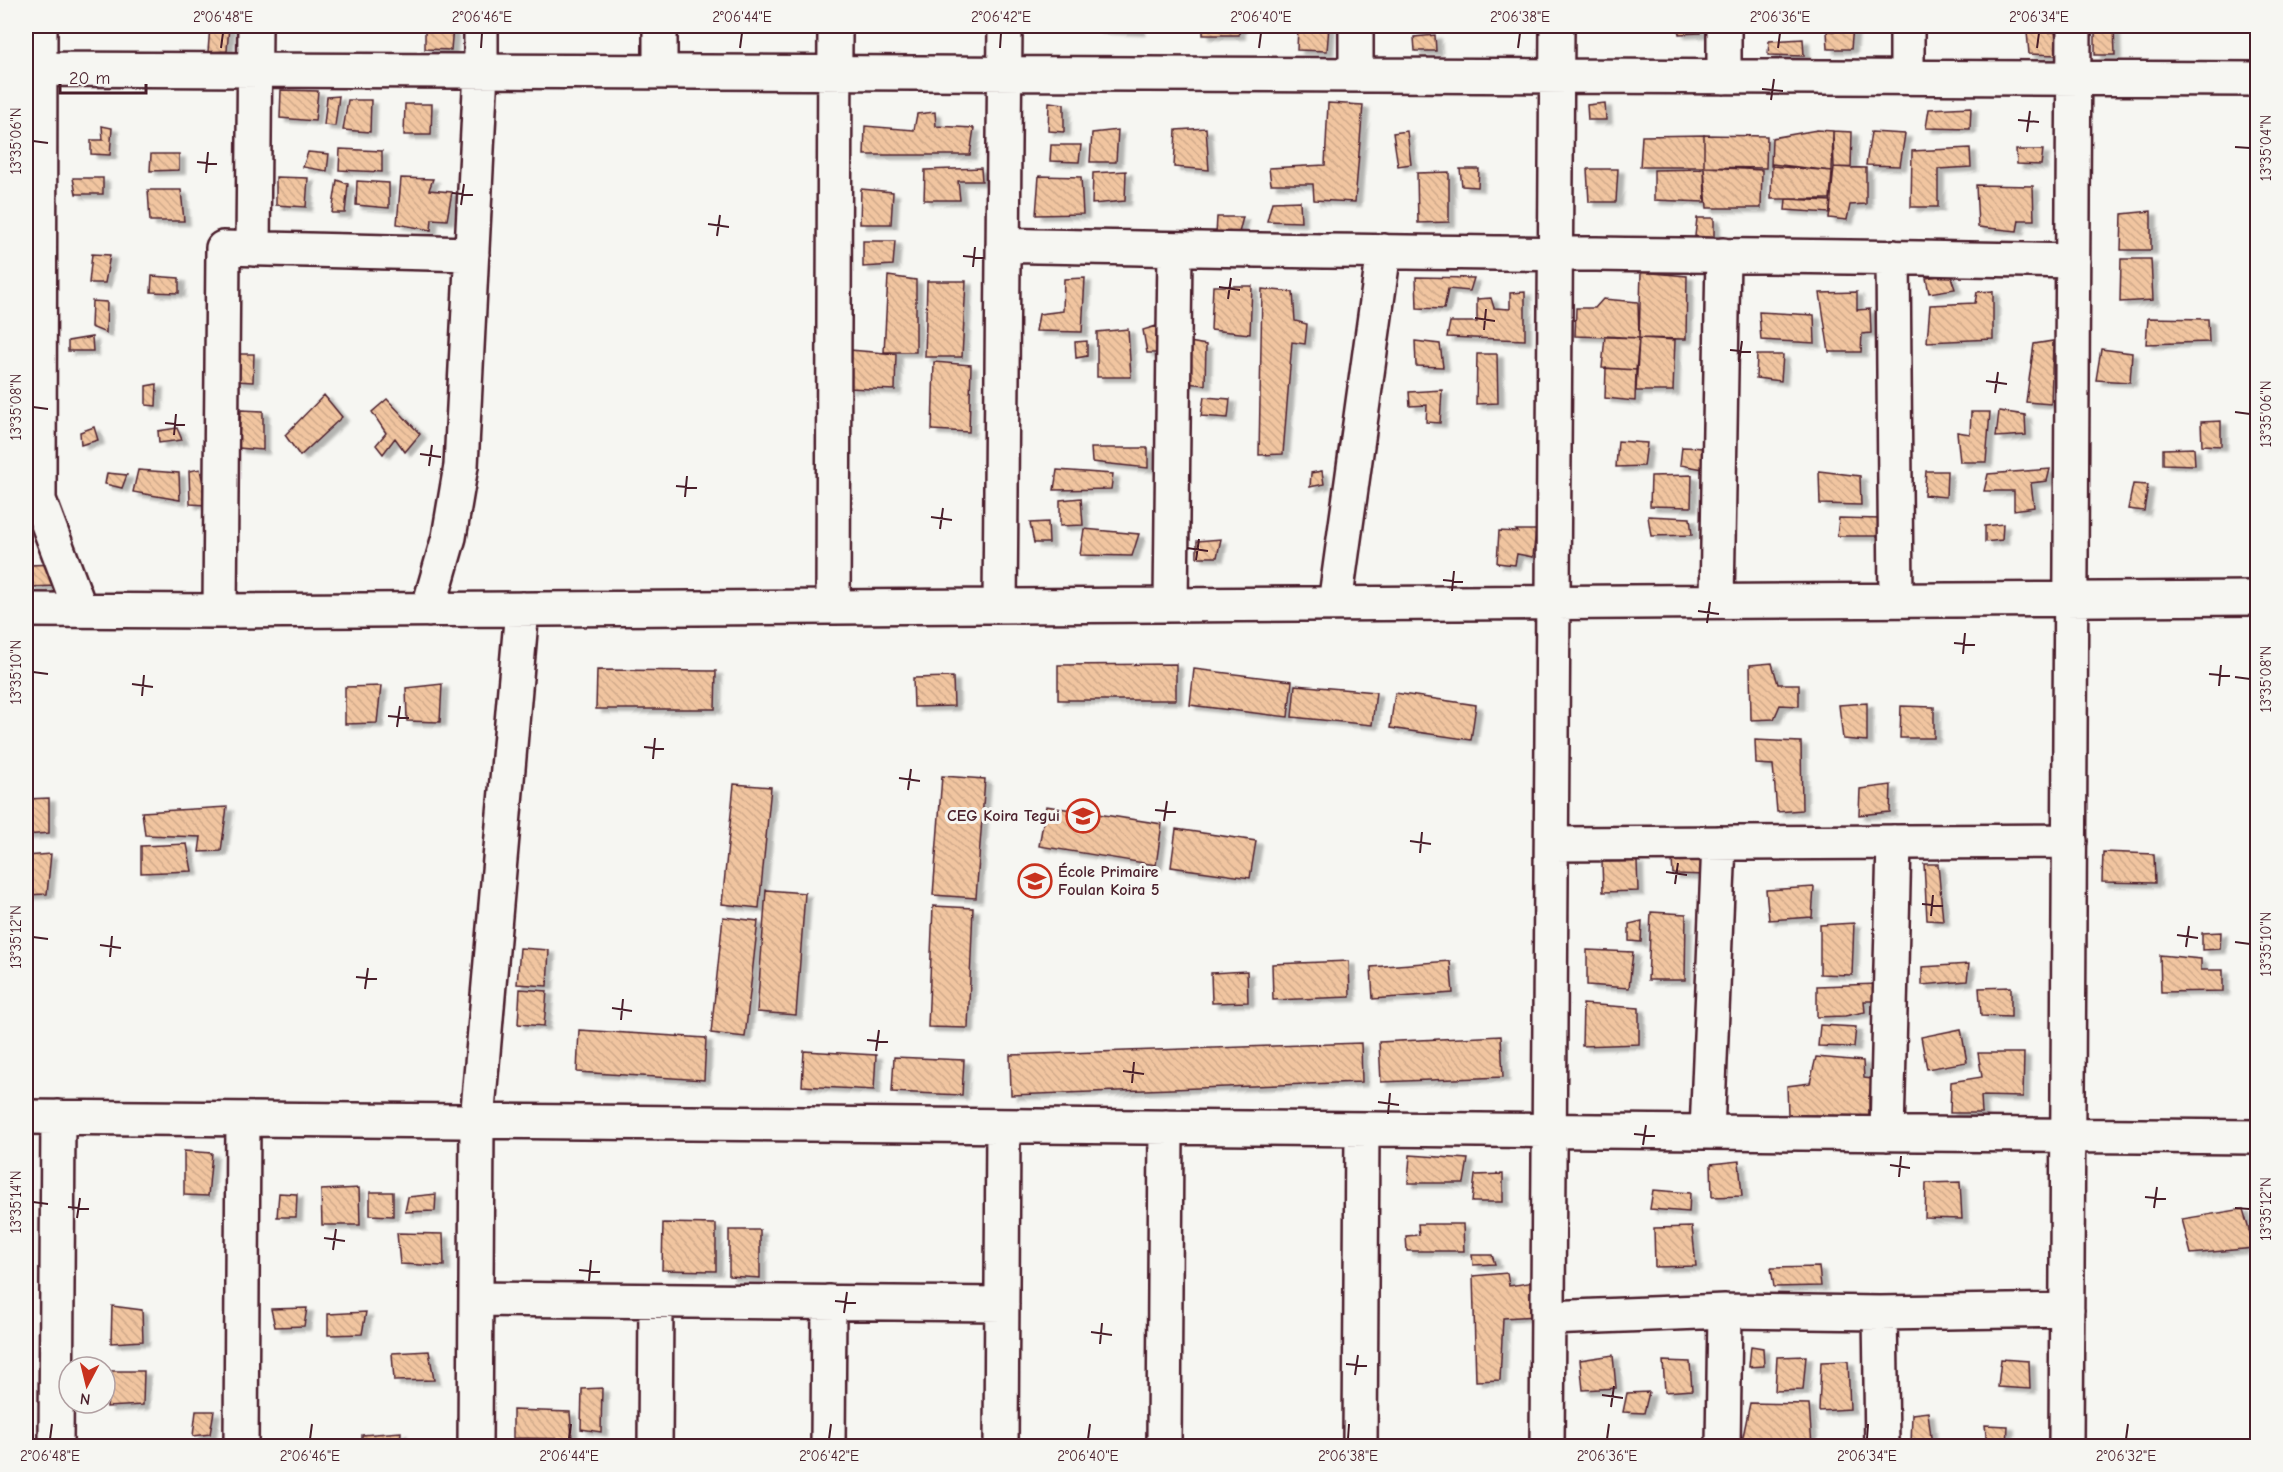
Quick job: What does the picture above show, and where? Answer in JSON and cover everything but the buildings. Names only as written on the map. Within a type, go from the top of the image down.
[{"type":"street","points":[[40,26],[33,69],[39,500],[80,609]]},
{"type":"street","points":[[253,249],[255,26]]},
{"type":"street","points":[[428,610],[449,537],[461,466],[481,71],[481,26]]},
{"type":"street","points":[[660,26],[660,72]]},
{"type":"street","points":[[833,607],[835,26]]},
{"type":"street","points":[[1000,606],[1005,26]]},
{"type":"street","points":[[1356,26],[1356,75]]},
{"type":"street","points":[[1547,1446],[1557,26]]},
{"type":"street","points":[[1724,26],[1724,77]]},
{"type":"street","points":[[1907,26],[1907,77]]},
{"type":"street","points":[[2066,1446],[2074,26]]},
{"type":"street","points":[[33,69],[2258,79]]},
{"type":"street","points":[[1003,245],[2073,261]]},
{"type":"street","points":[[220,611],[223,248],[472,254]]},
{"type":"street","points":[[1171,605],[1175,249]]},
{"type":"street","points":[[1335,604],[1384,251]]},
{"type":"street","points":[[1717,601],[1723,255]]},
{"type":"street","points":[[1893,257],[1896,600]]},
{"type":"street","points":[[26,610],[428,610],[2258,598]]},
{"type":"street","points":[[475,1446],[477,1121],[522,609]]},
{"type":"street","points":[[1552,844],[2070,841]]},
{"type":"street","points":[[1887,1134],[1894,842]]},
{"type":"street","points":[[1707,1132],[1719,843]]},
{"type":"street","points":[[26,1117],[2258,1137]]},
{"type":"street","points":[[56,1446],[58,1117]]},
{"type":"street","points":[[240,1446],[243,1119]]},
{"type":"street","points":[[1001,1446],[1003,1126]]},
{"type":"street","points":[[1164,1446],[1166,1127]]},
{"type":"street","points":[[1360,1446],[1362,1129]]},
{"type":"street","points":[[476,1299],[1002,1304]]},
{"type":"street","points":[[655,1446],[656,1301]]},
{"type":"street","points":[[828,1446],[829,1302]]},
{"type":"street","points":[[1548,1318],[1725,1311],[1880,1313],[2067,1310]]},
{"type":"street","points":[[1723,1446],[1725,1311]]},
{"type":"street","points":[[1880,1313],[1882,1446]]},
{"type":"place","name":"CEG Koira Tegui","points":[[1083,816]]},
{"type":"place","name":"École Primaire Foulan Koira 5","points":[[1035,881]]}]
